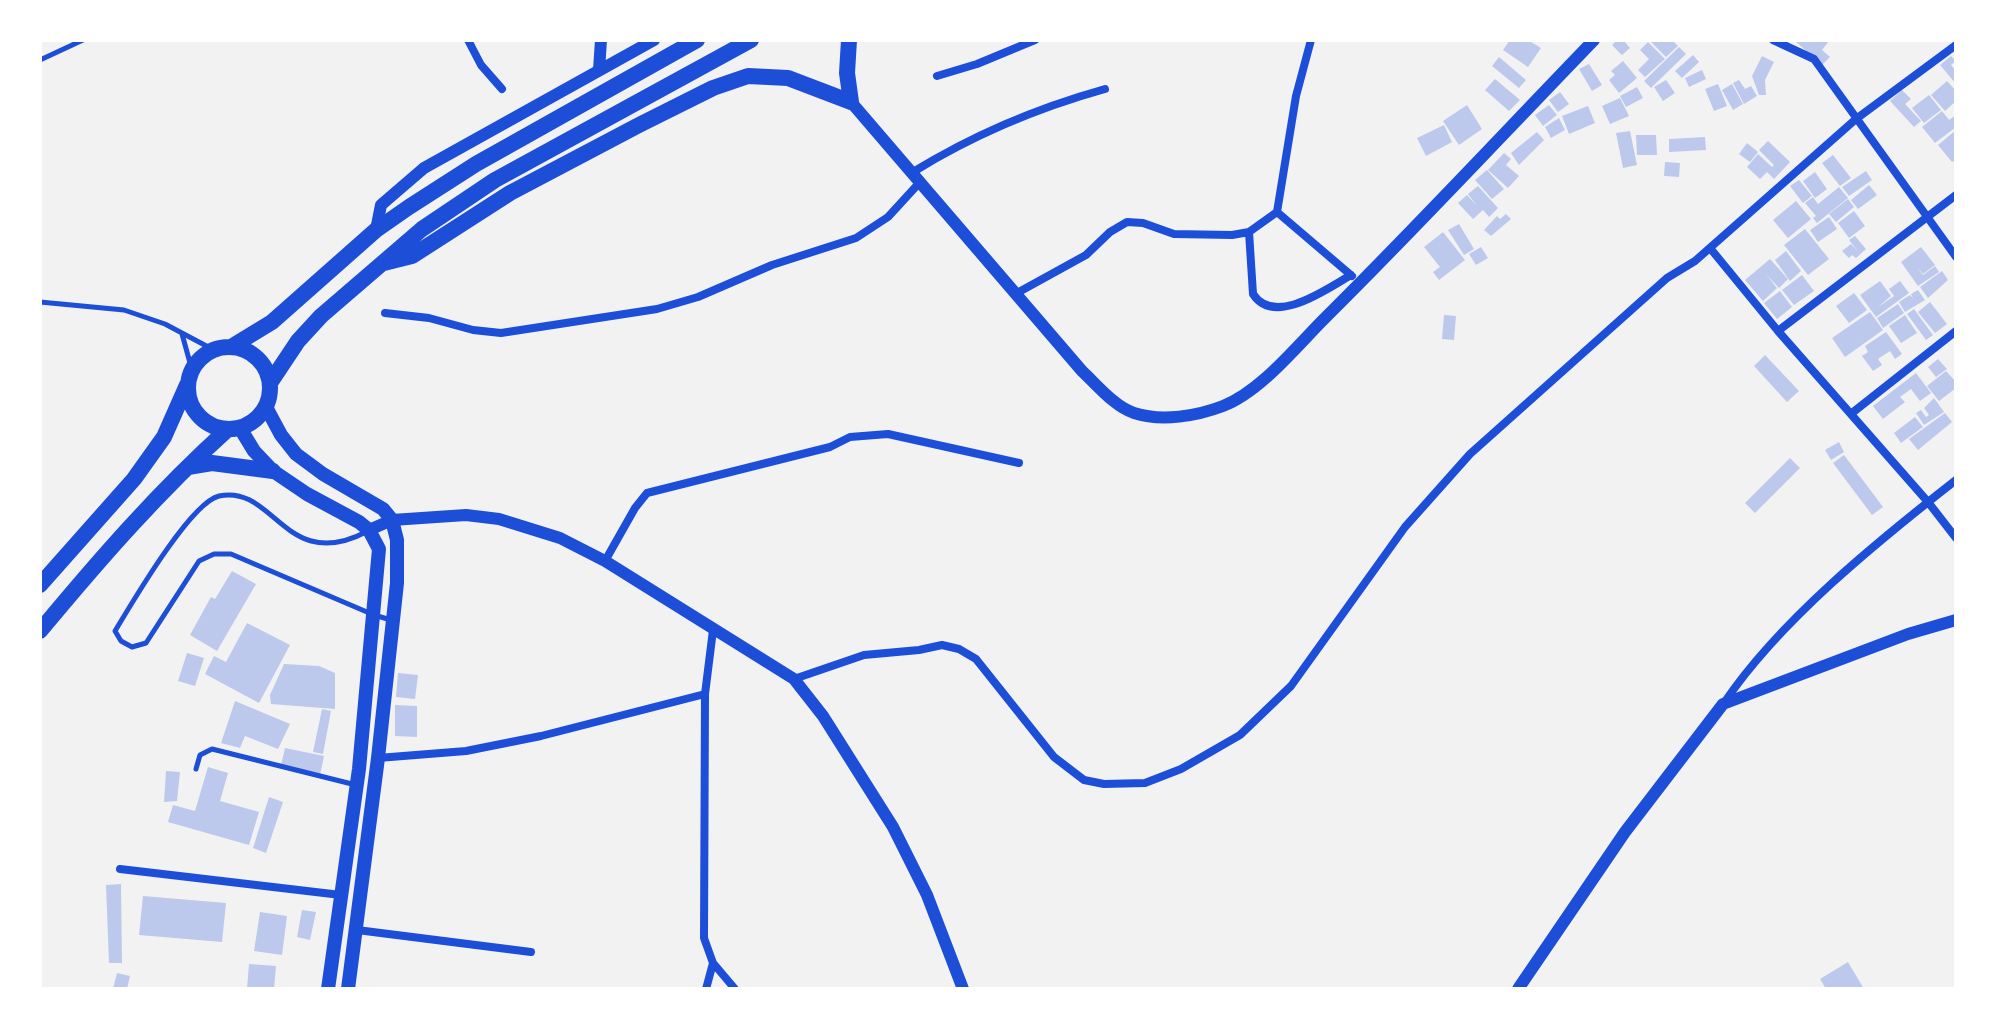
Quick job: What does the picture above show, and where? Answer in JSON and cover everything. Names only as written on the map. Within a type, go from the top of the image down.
[{"type":"highway","points":[[40,585],[134,479],[164,437],[201,358],[272,322],[376,230],[476,164],[697,40]]},
{"type":"highway","points":[[270,383],[306,332],[378,265],[429,224],[495,180],[751,40]]},
{"type":"highway","points":[[378,265],[412,256],[510,193],[701,94],[748,76],[788,78],[851,102],[847,73],[849,40]]},
{"type":"highway","points":[[190,377],[189,397],[194,410],[203,420],[215,427],[234,428],[251,423],[266,407],[270,383],[266,369],[245,350],[223,349]]},
{"type":"highway","points":[[40,631],[115,541],[186,467],[234,428]]},
{"type":"highway","points":[[186,467],[212,463],[273,471]]},
{"type":"main road","points":[[266,407],[281,435],[296,454],[323,474],[383,509],[392,520],[397,540],[397,583],[378,758],[348,989]]},
{"type":"main road","points":[[234,428],[273,471],[369,530],[379,549],[357,785],[328,989]]},
{"type":"street","points":[[468,40],[481,65],[502,89]]},
{"type":"street","points":[[599,70],[601,40]]},
{"type":"street","points":[[376,230],[381,205],[424,168],[654,40]]},
{"type":"street","points":[[937,76],[977,64],[1035,40]]},
{"type":"street","points":[[1017,293],[1086,255],[1110,232],[1127,222],[1143,223],[1174,234],[1232,235],[1249,232],[1277,212],[1294,108],[1311,40]]},
{"type":"street","points":[[851,102],[1082,371],[1104,392],[1132,413],[1161,417],[1197,415],[1227,405],[1257,386],[1355,279],[1594,40]]},
{"type":"street","points":[[1773,40],[1814,59],[1956,257]]},
{"type":"street","points":[[794,679],[864,655],[942,645],[959,649],[976,659],[1054,757],[1084,780],[1104,784],[1145,783],[1181,769],[1240,735],[1291,686],[1405,527],[1470,454],[1667,278],[1695,261],[1856,119],[1956,45]]},
{"type":"street","points":[[385,313],[429,318],[473,330],[501,333],[657,309],[698,297],[772,265],[856,238],[888,217],[917,177],[958,145],[1022,115],[1105,89]]},
{"type":"street","points":[[1778,331],[1956,195]]},
{"type":"street","points":[[1277,212],[1355,279]]},
{"type":"street","points":[[1249,232],[1253,294],[1258,303],[1270,308],[1293,304],[1355,279]]},
{"type":"street","points":[[1710,248],[1956,538]]},
{"type":"street","points":[[1852,413],[1956,331]]},
{"type":"street","points":[[605,561],[647,493],[830,447],[850,437],[888,434],[1019,463]]},
{"type":"street","points":[[1518,989],[1625,832],[1746,669],[1830,586],[1956,480]]},
{"type":"street","points":[[369,530],[392,520],[466,515],[499,519],[560,538],[605,561],[794,679],[823,716],[893,827],[927,895],[963,989]]},
{"type":"street","points":[[1723,704],[1908,634],[1956,620]]},
{"type":"street","points":[[713,630],[705,694],[704,938],[713,963],[735,989]]},
{"type":"street","points":[[378,758],[466,751],[541,736],[705,694]]},
{"type":"street","points":[[120,869],[341,895]]},
{"type":"street","points":[[357,930],[531,952]]},
{"type":"street","points":[[706,989],[713,963]]},
{"type":"lane","points":[[40,60],[83,40]]},
{"type":"lane","points":[[40,302],[124,310],[223,349]]},
{"type":"lane","points":[[182,333],[190,377]]},
{"type":"lane","points":[[369,530],[351,540],[330,544],[308,542],[242,497],[217,496],[199,509],[150,572],[115,631],[121,641],[132,647],[146,643],[199,561],[214,554],[231,554],[392,621]]},
{"type":"lane","points":[[196,769],[200,755],[212,749],[357,785]]},
{"type":"building","points":[[1510,40],[1528,40],[1541,48],[1528,67],[1503,50]]},
{"type":"building","points":[[1617,40],[1623,40],[1630,48],[1622,55],[1612,45]]},
{"type":"building","points":[[1649,40],[1672,40],[1678,46],[1666,57]]},
{"type":"building","points":[[1794,40],[1827,40],[1822,50],[1830,57],[1822,65]]},
{"type":"building","points":[[1648,42],[1665,59],[1645,77],[1638,70],[1649,59],[1640,50]]},
{"type":"building","points":[[1679,47],[1686,54],[1651,88],[1644,81]]},
{"type":"building","points":[[1693,55],[1699,62],[1682,78],[1675,71]]},
{"type":"building","points":[[1762,56],[1774,62],[1765,80],[1766,95],[1759,95],[1752,76]]},
{"type":"building","points":[[1951,56],[1956,61],[1951,65],[1956,71],[1956,84],[1940,65]]},
{"type":"building","points":[[1499,57],[1526,80],[1519,88],[1492,66]]},
{"type":"building","points":[[1623,61],[1637,78],[1619,93],[1609,80],[1615,75],[1611,71]]},
{"type":"building","points":[[1589,64],[1602,85],[1592,91],[1579,69]]},
{"type":"building","points":[[1702,70],[1706,79],[1689,87],[1685,78]]},
{"type":"building","points":[[1495,79],[1520,100],[1509,111],[1485,90]]},
{"type":"building","points":[[1666,80],[1675,93],[1663,101],[1654,87]]},
{"type":"building","points":[[1739,80],[1745,89],[1751,86],[1757,96],[1744,104],[1733,83]]},
{"type":"building","points":[[1947,81],[1956,91],[1956,101],[1945,111],[1931,95]]},
{"type":"building","points":[[1718,84],[1727,106],[1714,111],[1705,89]]},
{"type":"building","points":[[1732,84],[1743,104],[1733,110],[1722,90]]},
{"type":"building","points":[[1637,87],[1643,98],[1626,107],[1620,96]]},
{"type":"building","points":[[1902,90],[1911,99],[1905,104],[1921,121],[1914,127],[1890,101]]},
{"type":"building","points":[[1560,92],[1569,104],[1558,112],[1549,100]]},
{"type":"building","points":[[1929,95],[1941,110],[1924,123],[1912,108]]},
{"type":"building","points":[[1620,98],[1629,116],[1610,124],[1602,106]]},
{"type":"building","points":[[1467,105],[1482,129],[1459,145],[1443,121]]},
{"type":"building","points":[[1549,105],[1557,115],[1543,126],[1535,115]]},
{"type":"building","points":[[1588,106],[1595,123],[1569,134],[1562,116]]},
{"type":"building","points":[[1942,111],[1949,120],[1956,115],[1956,127],[1935,143],[1922,127]]},
{"type":"building","points":[[1559,118],[1565,130],[1551,138],[1545,127]]},
{"type":"building","points":[[1444,125],[1452,142],[1426,156],[1417,138]]},
{"type":"building","points":[[1956,130],[1956,160],[1952,162],[1938,145]]},
{"type":"building","points":[[1630,131],[1637,165],[1623,168],[1616,133]]},
{"type":"building","points":[[1537,132],[1544,140],[1519,165],[1511,153]]},
{"type":"building","points":[[1636,135],[1656,135],[1657,155],[1637,155]]},
{"type":"building","points":[[1705,137],[1706,150],[1669,152],[1669,139]]},
{"type":"building","points":[[1768,141],[1790,162],[1774,179],[1767,172],[1760,179],[1747,167],[1758,154],[1772,167],[1774,165],[1759,150]]},
{"type":"building","points":[[1747,143],[1758,152],[1750,162],[1739,154]]},
{"type":"building","points":[[1504,153],[1511,159],[1506,165],[1519,176],[1508,188],[1488,170]]},
{"type":"building","points":[[1833,155],[1851,178],[1840,186],[1822,163]]},
{"type":"building","points":[[1665,162],[1680,163],[1679,177],[1664,176]]},
{"type":"building","points":[[1487,170],[1504,189],[1492,199],[1475,180]]},
{"type":"building","points":[[1866,171],[1872,180],[1849,196],[1842,187]]},
{"type":"building","points":[[1815,172],[1827,189],[1815,198],[1803,181]]},
{"type":"building","points":[[1799,180],[1812,196],[1803,203],[1790,186]]},
{"type":"building","points":[[1869,185],[1877,195],[1858,209],[1851,200]]},
{"type":"building","points":[[1478,186],[1498,208],[1489,217],[1483,210],[1473,219],[1458,203],[1467,195],[1477,206],[1468,194]]},
{"type":"building","points":[[1839,187],[1848,198],[1817,223],[1813,218],[1816,216],[1805,203],[1813,197],[1818,204]]},
{"type":"building","points":[[1848,199],[1854,207],[1836,222],[1829,214]]},
{"type":"building","points":[[1796,201],[1811,219],[1788,238],[1773,220]]},
{"type":"building","points":[[1854,211],[1865,226],[1849,238],[1838,223]]},
{"type":"building","points":[[1506,214],[1511,219],[1491,236],[1484,230],[1497,216],[1500,219]]},
{"type":"building","points":[[1829,217],[1837,229],[1818,242],[1810,230]]},
{"type":"building","points":[[1459,224],[1474,249],[1464,255],[1448,230]]},
{"type":"building","points":[[1805,229],[1829,259],[1808,275],[1784,245]]},
{"type":"building","points":[[1443,232],[1465,260],[1439,280],[1433,272],[1440,267],[1424,247]]},
{"type":"building","points":[[1855,236],[1866,249],[1856,258],[1852,255],[1849,258],[1842,251],[1851,244],[1858,251],[1849,240]]},
{"type":"building","points":[[1481,247],[1488,258],[1476,265],[1469,254]]},
{"type":"building","points":[[1921,247],[1935,265],[1923,274],[1916,266],[1923,275],[1935,266],[1939,272],[1918,286],[1901,262]]},
{"type":"building","points":[[1786,251],[1801,271],[1790,281],[1775,260]]},
{"type":"building","points":[[1770,259],[1788,279],[1779,288],[1766,274],[1777,288],[1763,301],[1745,280]]},
{"type":"building","points":[[1942,271],[1948,280],[1928,298],[1920,287]]},
{"type":"building","points":[[1802,275],[1814,291],[1794,305],[1782,290]]},
{"type":"building","points":[[1880,281],[1891,296],[1878,307],[1894,296],[1889,289],[1900,281],[1909,293],[1876,317],[1860,295]]},
{"type":"building","points":[[1918,290],[1925,300],[1905,312],[1899,302],[1910,295],[1913,298],[1911,294]]},
{"type":"building","points":[[1780,291],[1792,307],[1777,319],[1764,303]]},
{"type":"building","points":[[1854,293],[1867,310],[1849,323],[1836,306]]},
{"type":"building","points":[[1930,302],[1947,324],[1935,333],[1918,312]]},
{"type":"building","points":[[1898,304],[1904,313],[1883,328],[1877,318]]},
{"type":"building","points":[[1914,309],[1933,335],[1926,340],[1907,314]]},
{"type":"building","points":[[1870,312],[1883,330],[1845,357],[1832,338]]},
{"type":"building","points":[[1444,315],[1456,316],[1454,340],[1442,339]]},
{"type":"building","points":[[1905,315],[1917,333],[1901,343],[1889,326]]},
{"type":"building","points":[[1886,332],[1902,354],[1895,359],[1890,351],[1878,359],[1882,365],[1873,371],[1862,356],[1868,352],[1865,346]]},
{"type":"building","points":[[1765,355],[1799,391],[1787,402],[1754,366]]},
{"type":"building","points":[[1938,359],[1947,369],[1936,377],[1928,367]]},
{"type":"building","points":[[1946,371],[1956,382],[1956,388],[1939,401],[1927,386]]},
{"type":"building","points":[[1916,373],[1931,393],[1920,401],[1911,389],[1900,397],[1905,402],[1883,419],[1873,406]]},
{"type":"building","points":[[1934,398],[1944,412],[1924,425],[1916,413],[1921,410],[1926,417],[1929,415],[1924,408]]},
{"type":"building","points":[[1945,413],[1952,422],[1918,450],[1909,439]]},
{"type":"building","points":[[1915,417],[1923,427],[1901,443],[1894,433]]},
{"type":"building","points":[[1839,442],[1844,452],[1831,460],[1825,450]]},
{"type":"building","points":[[1844,455],[1883,507],[1872,515],[1833,463]]},
{"type":"building","points":[[1790,458],[1800,468],[1755,513],[1745,503]]},
{"type":"building","points":[[232,571],[256,584],[217,651],[190,635],[211,597],[215,599]]},
{"type":"building","points":[[247,623],[290,645],[259,703],[205,674],[214,656],[226,662]]},
{"type":"building","points":[[187,653],[204,658],[195,686],[178,681]]},
{"type":"building","points":[[284,664],[319,666],[335,673],[335,709],[271,704],[270,695]]},
{"type":"building","points":[[398,673],[418,675],[415,699],[396,697]]},
{"type":"building","points":[[235,701],[290,724],[278,749],[245,736],[240,748],[221,743]]},
{"type":"building","points":[[395,705],[417,706],[417,737],[395,736]]},
{"type":"building","points":[[322,709],[331,711],[323,754],[313,752]]},
{"type":"building","points":[[285,748],[324,756],[320,775],[281,765]]},
{"type":"building","points":[[208,767],[228,773],[220,801],[259,812],[249,845],[168,822],[173,805],[195,811]]},
{"type":"building","points":[[166,771],[180,772],[177,801],[164,802]]},
{"type":"building","points":[[269,797],[283,802],[266,853],[253,848]]},
{"type":"building","points":[[121,884],[122,963],[109,963],[106,885]]},
{"type":"building","points":[[143,896],[226,903],[222,942],[139,935]]},
{"type":"building","points":[[302,910],[316,912],[310,940],[297,937]]},
{"type":"building","points":[[260,912],[287,916],[282,955],[254,951]]},
{"type":"building","points":[[1848,962],[1864,989],[1826,989],[1820,979]]},
{"type":"building","points":[[249,964],[276,966],[274,989],[247,989]]},
{"type":"building","points":[[117,973],[130,976],[127,989],[113,989]]}]
